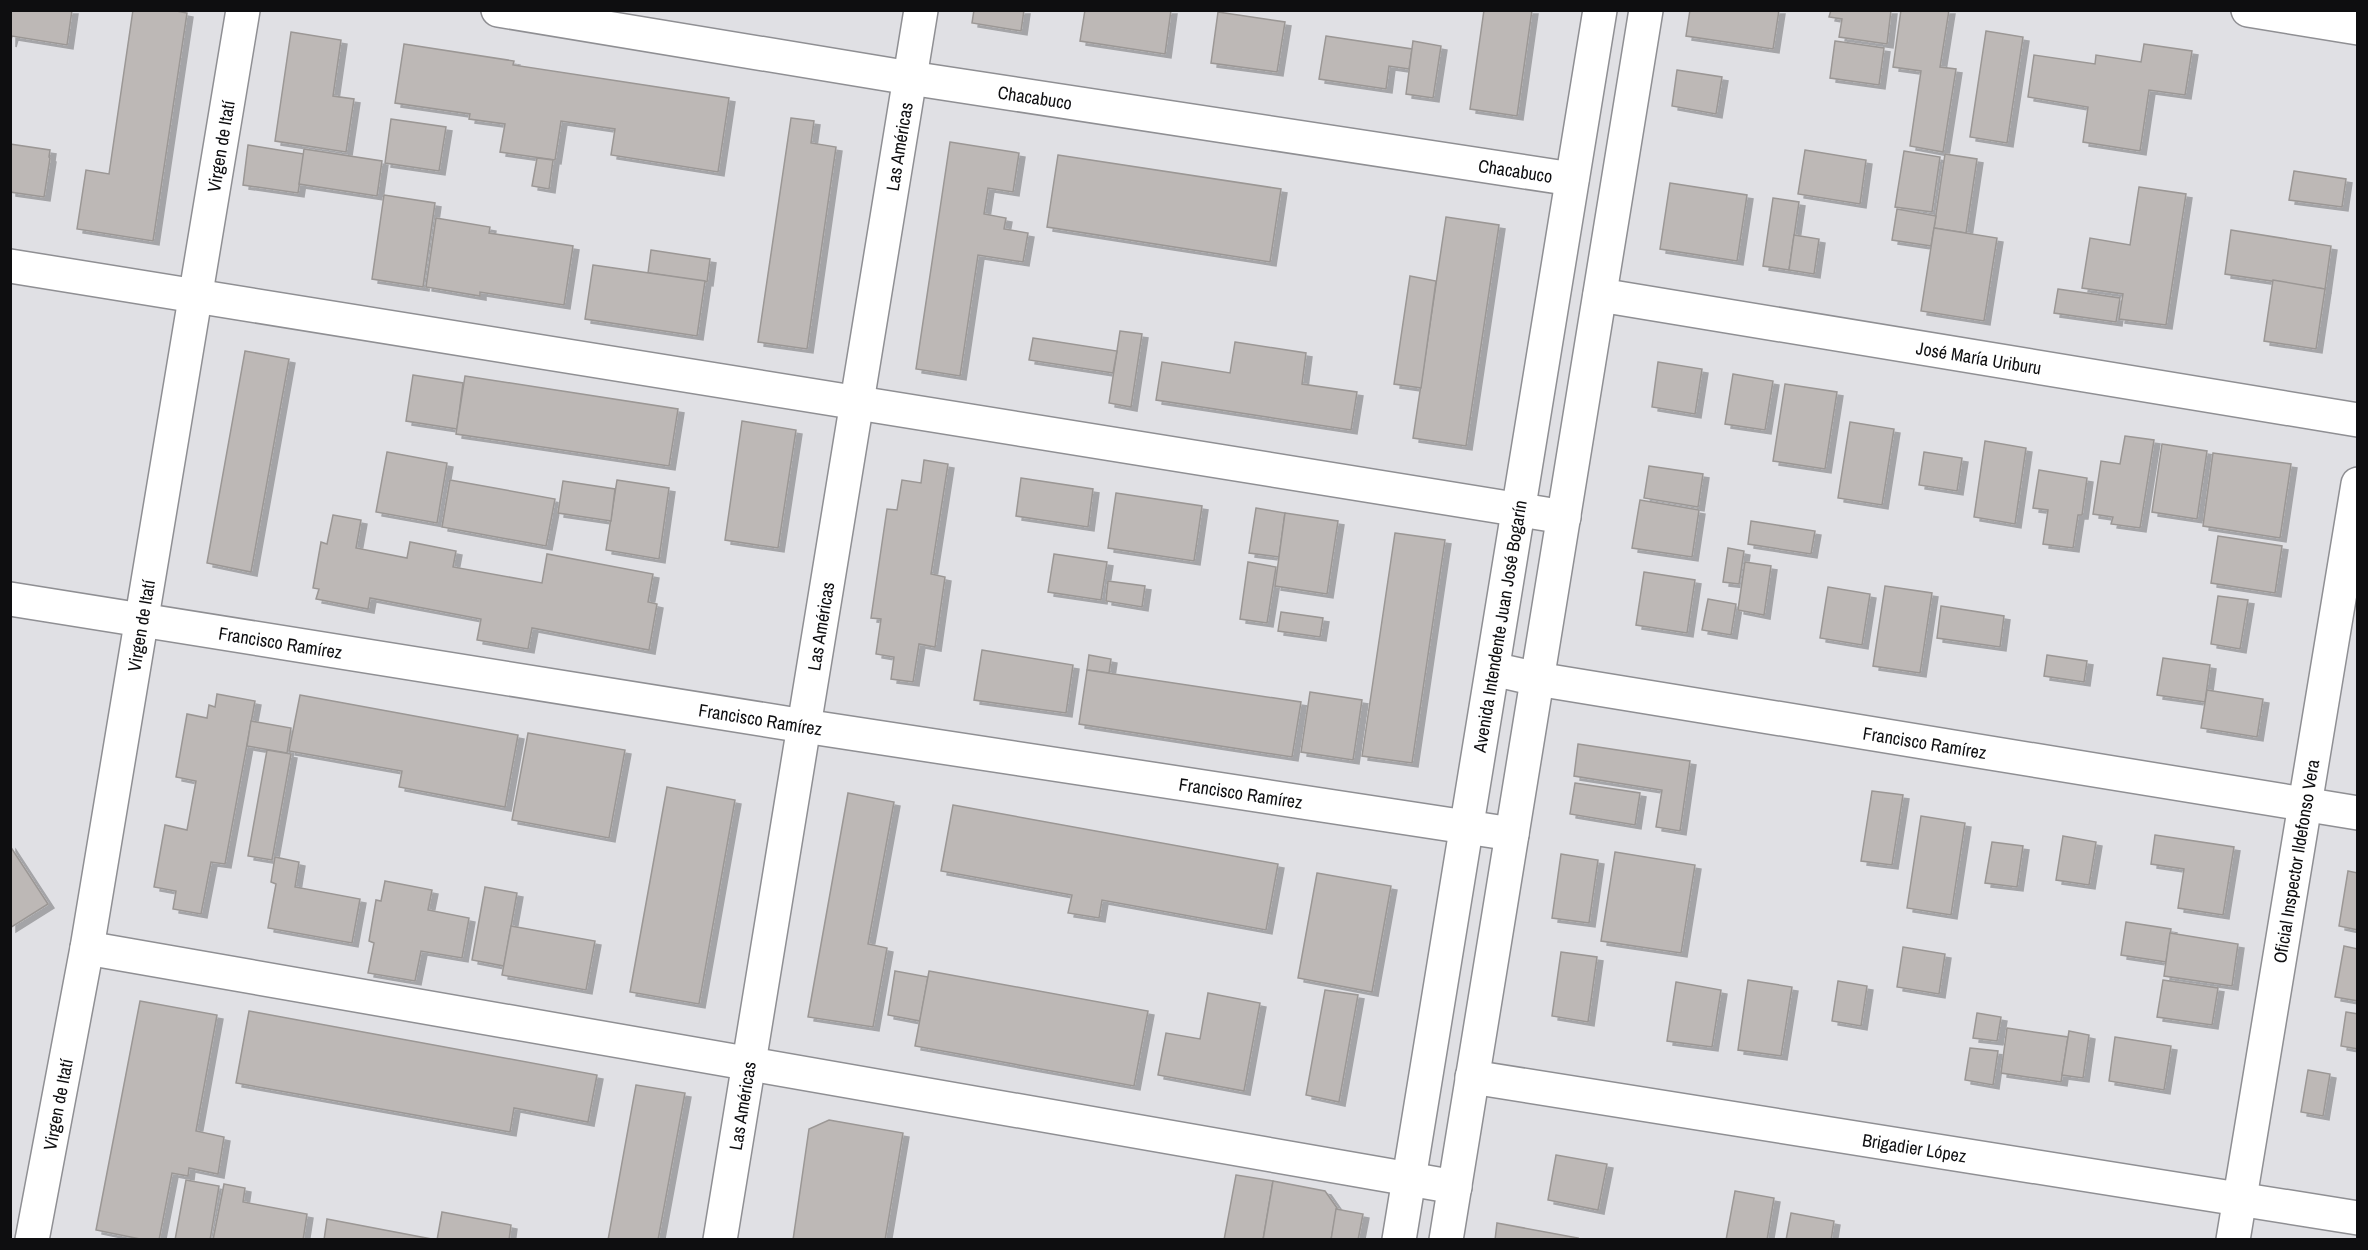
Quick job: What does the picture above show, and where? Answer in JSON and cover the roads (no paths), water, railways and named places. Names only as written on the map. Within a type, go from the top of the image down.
[{"type":"street","name":"Virgen de Itatí","points":[[32,1239],[87,948],[243,10]]},
{"type":"street","name":"Chacabuco","points":[[498,10],[910,78],[1572,179]]},
{"type":"street","name":"Las Américas","points":[[720,1239],[921,10]]},
{"type":"street","name":"Avenida Intendente Juan José Bogarín","points":[[1399,1239],[1600,10]]},
{"type":"street","points":[[1446,1239],[1646,10]]},
{"type":"street","points":[[2248,10],[2358,28]]},
{"type":"street","points":[[10,266],[1564,517]]},
{"type":"street","name":"José María Uriburu","points":[[1600,295],[2358,420]]},
{"type":"street","name":"Oficial Inspector Ildefonso Vera","points":[[2234,1239],[2358,484]]},
{"type":"street","name":"Francisco Ramírez","points":[[10,599],[804,726],[1512,834]]},
{"type":"street","name":"Francisco Ramírez","points":[[1493,669],[1537,679],[2358,813]]},
{"type":"street","points":[[87,948],[1455,1187]]},
{"type":"street","name":"Brigadier López","points":[[1472,1077],[2358,1218]]}]
